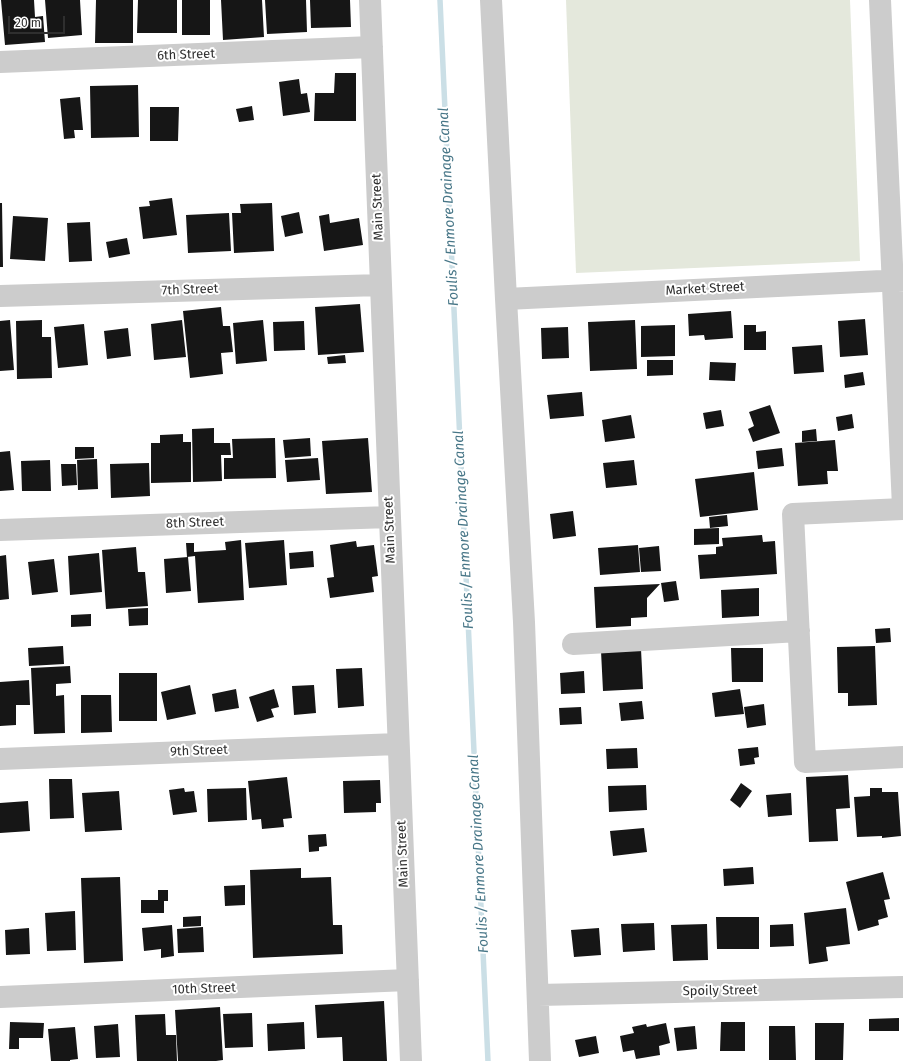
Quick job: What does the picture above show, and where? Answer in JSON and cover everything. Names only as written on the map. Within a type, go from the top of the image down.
[{"type":"street","name":"Main Street","points":[[370,0],[411,1061]]},
{"type":"street","points":[[491,0],[524,622],[540,1061]]},
{"type":"street","points":[[880,0],[898,280],[903,508],[793,514],[805,762],[903,757]]},
{"type":"street","name":"6th Street","points":[[0,62],[372,47]]},
{"type":"street","name":"Market Street","points":[[506,299],[898,280]]},
{"type":"street","name":"7th Street","points":[[0,296],[381,285]]},
{"type":"street","name":"8th Street","points":[[0,530],[390,517]]},
{"type":"street","points":[[573,644],[799,631]]},
{"type":"street","name":"9th Street","points":[[0,759],[398,744]]},
{"type":"street","name":"10th Street","points":[[0,997],[408,980]]},
{"type":"street","name":"Spoily Street","points":[[538,995],[903,987]]},
{"type":"shaded area","points":[[566,0],[850,0],[860,261],[576,273]]},
{"type":"building","points":[[1,0],[34,0],[35,17],[43,16],[45,42],[5,45]]},
{"type":"building","points":[[45,0],[80,0],[82,35],[48,38]]},
{"type":"building","points":[[96,0],[133,0],[133,43],[95,43]]},
{"type":"building","points":[[138,0],[177,0],[177,33],[137,33]]},
{"type":"building","points":[[182,0],[210,0],[210,35],[182,35]]},
{"type":"building","points":[[221,0],[262,0],[264,37],[223,40]]},
{"type":"building","points":[[265,0],[306,0],[307,32],[267,34]]},
{"type":"building","points":[[310,0],[350,0],[351,27],[311,28]]},
{"type":"building","points":[[335,73],[356,73],[356,121],[314,121],[315,93],[334,93]]},
{"type":"building","points":[[299,79],[301,94],[307,93],[310,112],[283,116],[279,82]]},
{"type":"building","points":[[138,85],[139,137],[91,138],[90,86]]},
{"type":"building","points":[[80,97],[83,130],[74,130],[75,138],[64,139],[60,99]]},
{"type":"building","points":[[252,106],[254,120],[239,122],[236,109]]},
{"type":"building","points":[[150,107],[179,107],[178,141],[150,141]]},
{"type":"building","points":[[172,198],[177,235],[143,239],[139,207],[150,206],[149,201]]},
{"type":"building","points":[[0,203],[2,203],[3,267],[0,267]]},
{"type":"building","points":[[272,203],[274,251],[234,253],[232,213],[241,213],[240,204]]},
{"type":"building","points":[[299,212],[303,233],[285,237],[281,216]]},
{"type":"building","points":[[229,213],[231,251],[188,253],[186,215]]},
{"type":"building","points":[[329,214],[330,223],[359,218],[363,245],[324,251],[319,216]]},
{"type":"building","points":[[13,216],[48,218],[45,261],[10,259]]},
{"type":"building","points":[[90,222],[92,261],[69,262],[67,223]]},
{"type":"building","points":[[127,238],[130,254],[109,258],[106,242]]},
{"type":"building","points":[[360,304],[364,352],[318,355],[315,307]]},
{"type":"building","points":[[221,307],[223,326],[230,326],[233,352],[221,353],[223,374],[190,378],[183,311]]},
{"type":"building","points":[[731,311],[733,338],[705,340],[704,335],[689,336],[688,314]]},
{"type":"building","points":[[865,319],[868,355],[840,357],[838,321]]},
{"type":"building","points":[[10,320],[14,370],[0,371],[0,321]]},
{"type":"building","points":[[42,320],[42,337],[51,337],[52,378],[17,379],[16,321]]},
{"type":"building","points":[[182,320],[186,357],[154,360],[151,324]]},
{"type":"building","points":[[263,320],[267,361],[236,364],[233,323]]},
{"type":"building","points":[[635,320],[637,369],[590,371],[588,322]]},
{"type":"building","points":[[304,321],[305,350],[274,351],[273,322]]},
{"type":"building","points":[[84,324],[88,365],[58,368],[54,327]]},
{"type":"building","points":[[675,325],[675,356],[641,357],[641,326]]},
{"type":"building","points":[[744,325],[756,325],[756,332],[766,331],[766,350],[744,350]]},
{"type":"building","points":[[568,327],[569,358],[542,359],[541,328]]},
{"type":"building","points":[[128,328],[131,356],[107,359],[104,331]]},
{"type":"building","points":[[822,345],[824,372],[794,374],[792,347]]},
{"type":"building","points":[[345,355],[346,363],[328,364],[327,357]]},
{"type":"building","points":[[647,360],[673,360],[673,375],[647,376]]},
{"type":"building","points":[[710,362],[736,363],[735,381],[709,380]]},
{"type":"building","points":[[863,372],[865,385],[845,388],[844,375]]},
{"type":"building","points":[[582,392],[584,416],[550,419],[547,395]]},
{"type":"building","points":[[770,405],[780,433],[753,442],[748,429],[754,426],[749,412]]},
{"type":"building","points":[[721,410],[724,426],[706,429],[703,413]]},
{"type":"building","points":[[852,414],[854,428],[838,431],[836,417]]},
{"type":"building","points":[[631,415],[635,438],[605,442],[602,420]]},
{"type":"building","points":[[214,428],[214,443],[230,443],[231,455],[221,455],[222,481],[193,482],[192,429]]},
{"type":"building","points":[[816,429],[817,441],[802,442],[802,431]]},
{"type":"building","points":[[183,434],[183,442],[191,442],[191,482],[151,483],[151,443],[160,443],[160,435]]},
{"type":"building","points":[[275,438],[276,478],[224,479],[224,458],[233,458],[232,439]]},
{"type":"building","points":[[310,438],[311,456],[285,458],[283,440]]},
{"type":"building","points":[[368,438],[372,492],[326,494],[322,441]]},
{"type":"building","points":[[835,440],[838,471],[827,471],[828,484],[798,486],[795,443]]},
{"type":"building","points":[[75,447],[94,447],[94,458],[75,459]]},
{"type":"building","points":[[782,448],[784,466],[758,469],[756,451]]},
{"type":"building","points":[[10,451],[14,490],[0,491],[0,452]]},
{"type":"building","points":[[318,458],[320,480],[287,482],[285,460]]},
{"type":"building","points":[[97,459],[98,489],[78,490],[77,460]]},
{"type":"building","points":[[50,460],[51,491],[22,491],[21,461]]},
{"type":"building","points":[[634,460],[637,485],[606,488],[603,463]]},
{"type":"building","points":[[149,463],[150,496],[111,498],[110,464]]},
{"type":"building","points":[[61,464],[76,464],[77,485],[62,486]]},
{"type":"building","points":[[754,472],[758,510],[700,517],[695,479]]},
{"type":"building","points":[[573,511],[576,536],[553,539],[550,514]]},
{"type":"building","points":[[727,515],[728,526],[710,528],[709,517]]},
{"type":"building","points":[[719,528],[719,544],[694,545],[694,529]]},
{"type":"building","points":[[762,535],[763,542],[775,541],[777,574],[700,579],[698,555],[716,554],[716,547],[723,546],[722,538]]},
{"type":"building","points":[[241,540],[244,600],[198,603],[195,556],[187,557],[186,543],[194,543],[194,552],[226,550],[225,542]]},
{"type":"building","points":[[284,540],[287,585],[249,588],[245,543]]},
{"type":"building","points":[[356,541],[357,547],[374,545],[378,576],[372,577],[374,592],[330,598],[327,578],[334,577],[330,545]]},
{"type":"building","points":[[638,545],[640,572],[600,575],[598,548]]},
{"type":"building","points":[[659,546],[661,571],[641,572],[639,548]]},
{"type":"building","points":[[136,547],[138,572],[145,572],[148,606],[106,609],[102,550]]},
{"type":"building","points":[[313,551],[314,567],[290,569],[289,553]]},
{"type":"building","points":[[99,553],[102,592],[70,595],[68,556]]},
{"type":"building","points":[[6,555],[9,599],[0,600],[0,556]]},
{"type":"building","points":[[188,557],[191,591],[166,593],[164,559]]},
{"type":"building","points":[[54,559],[58,592],[32,595],[28,562]]},
{"type":"building","points":[[676,581],[679,600],[664,602],[661,583]]},
{"type":"building","points":[[660,584],[647,598],[647,617],[631,618],[631,626],[596,628],[594,587]]},
{"type":"building","points":[[759,588],[759,616],[722,618],[721,590]]},
{"type":"building","points":[[148,608],[148,625],[129,626],[128,609]]},
{"type":"building","points":[[91,614],[91,626],[71,627],[71,615]]},
{"type":"building","points":[[890,628],[891,642],[876,643],[875,629]]},
{"type":"building","points":[[63,646],[64,664],[29,666],[28,648]]},
{"type":"building","points":[[875,646],[877,705],[848,706],[848,693],[838,693],[837,647]]},
{"type":"building","points":[[731,648],[763,648],[763,682],[732,682]]},
{"type":"building","points":[[641,649],[643,689],[603,691],[601,651]]},
{"type":"building","points":[[70,666],[71,683],[56,684],[56,696],[64,695],[65,733],[34,734],[31,668]]},
{"type":"building","points":[[362,668],[364,706],[338,708],[336,669]]},
{"type":"building","points":[[584,671],[585,693],[561,694],[560,673]]},
{"type":"building","points":[[119,673],[157,673],[157,721],[119,721]]},
{"type":"building","points":[[29,680],[30,705],[16,705],[16,725],[0,726],[0,682]]},
{"type":"building","points":[[190,685],[196,714],[167,720],[161,692]]},
{"type":"building","points":[[314,685],[316,713],[294,715],[292,686]]},
{"type":"building","points":[[236,689],[239,708],[215,712],[212,694]]},
{"type":"building","points":[[274,689],[279,707],[271,709],[274,717],[257,722],[249,697]]},
{"type":"building","points":[[740,689],[744,714],[715,717],[712,693]]},
{"type":"building","points":[[81,695],[111,695],[112,732],[81,733]]},
{"type":"building","points":[[642,701],[644,719],[621,721],[619,703]]},
{"type":"building","points":[[764,704],[766,725],[747,728],[744,707]]},
{"type":"building","points":[[581,707],[582,724],[560,725],[559,708]]},
{"type":"building","points":[[758,747],[759,757],[754,758],[755,764],[740,766],[738,749]]},
{"type":"building","points":[[637,748],[638,768],[607,769],[606,749]]},
{"type":"building","points":[[848,775],[850,808],[836,809],[838,841],[809,842],[806,777]]},
{"type":"building","points":[[287,777],[292,818],[283,819],[284,827],[262,829],[261,819],[252,820],[248,781]]},
{"type":"building","points":[[49,779],[72,779],[74,818],[50,819]]},
{"type":"building","points":[[380,780],[381,803],[376,803],[376,812],[344,813],[343,781]]},
{"type":"building","points":[[741,783],[752,791],[740,808],[730,800]]},
{"type":"building","points":[[646,785],[647,810],[609,812],[608,786]]},
{"type":"building","points":[[184,788],[185,792],[194,791],[197,812],[173,815],[169,790]]},
{"type":"building","points":[[246,788],[247,820],[208,822],[207,789]]},
{"type":"building","points":[[870,788],[882,788],[882,792],[898,792],[901,836],[882,838],[882,836],[857,837],[854,797],[870,796]]},
{"type":"building","points":[[119,791],[122,830],[85,832],[82,793]]},
{"type":"building","points":[[791,793],[792,815],[768,817],[766,795]]},
{"type":"building","points":[[28,801],[30,831],[0,833],[0,803]]},
{"type":"building","points":[[644,828],[647,852],[613,856],[610,831]]},
{"type":"building","points":[[326,834],[327,846],[319,847],[319,851],[309,852],[308,835]]},
{"type":"building","points":[[753,867],[754,884],[724,886],[723,869]]},
{"type":"building","points":[[301,868],[301,878],[331,877],[333,925],[342,925],[343,954],[253,958],[250,870]]},
{"type":"building","points":[[883,872],[890,899],[884,900],[888,917],[878,920],[879,925],[858,931],[846,882]]},
{"type":"building","points":[[120,877],[123,961],[84,963],[81,878]]},
{"type":"building","points":[[245,885],[245,905],[225,906],[224,886]]},
{"type":"building","points":[[158,890],[168,890],[168,901],[164,901],[164,913],[141,913],[141,900],[158,900]]},
{"type":"building","points":[[846,908],[850,944],[826,947],[828,961],[809,964],[804,913]]},
{"type":"building","points":[[75,911],[76,950],[47,951],[45,913]]},
{"type":"building","points":[[201,916],[201,926],[183,927],[183,917]]},
{"type":"building","points":[[716,917],[759,917],[759,949],[717,949]]},
{"type":"building","points":[[654,923],[655,950],[623,952],[621,924]]},
{"type":"building","points":[[707,924],[708,960],[673,961],[671,925]]},
{"type":"building","points":[[793,924],[794,946],[770,947],[770,925]]},
{"type":"building","points":[[172,925],[174,956],[161,958],[161,949],[144,951],[142,928]]},
{"type":"building","points":[[203,927],[204,952],[178,953],[177,929]]},
{"type":"building","points":[[29,928],[30,954],[6,955],[5,930]]},
{"type":"building","points":[[599,928],[601,955],[574,957],[571,930]]},
{"type":"building","points":[[384,1001],[387,1061],[343,1061],[342,1037],[317,1038],[315,1005]]},
{"type":"building","points":[[220,1007],[223,1060],[178,1061],[175,1010]]},
{"type":"building","points":[[252,1013],[253,1047],[225,1048],[223,1014]]},
{"type":"building","points":[[165,1014],[166,1035],[176,1035],[177,1061],[137,1061],[135,1015]]},
{"type":"building","points":[[899,1018],[899,1031],[869,1031],[869,1019]]},
{"type":"building","points":[[10,1022],[44,1023],[43,1038],[19,1038],[19,1049],[9,1049]]},
{"type":"building","points":[[304,1022],[305,1049],[268,1051],[267,1024]]},
{"type":"building","points":[[721,1022],[745,1022],[745,1051],[720,1051]]},
{"type":"building","points":[[666,1023],[670,1043],[659,1046],[660,1055],[636,1059],[634,1050],[623,1052],[620,1036],[634,1033],[632,1027],[646,1024],[647,1027]]},
{"type":"building","points":[[815,1023],[844,1023],[843,1060],[815,1060]]},
{"type":"building","points":[[118,1024],[120,1057],[96,1058],[94,1026]]},
{"type":"building","points":[[695,1026],[697,1049],[677,1051],[674,1028]]},
{"type":"building","points":[[769,1026],[795,1026],[796,1060],[769,1060]]},
{"type":"building","points":[[75,1027],[78,1059],[70,1061],[51,1061],[48,1029]]},
{"type":"building","points":[[596,1036],[599,1053],[579,1057],[575,1040]]},
{"type":"waterway","name":"Foulis / Enmore Drainage Canal","points":[[440,0],[488,1061]]}]
